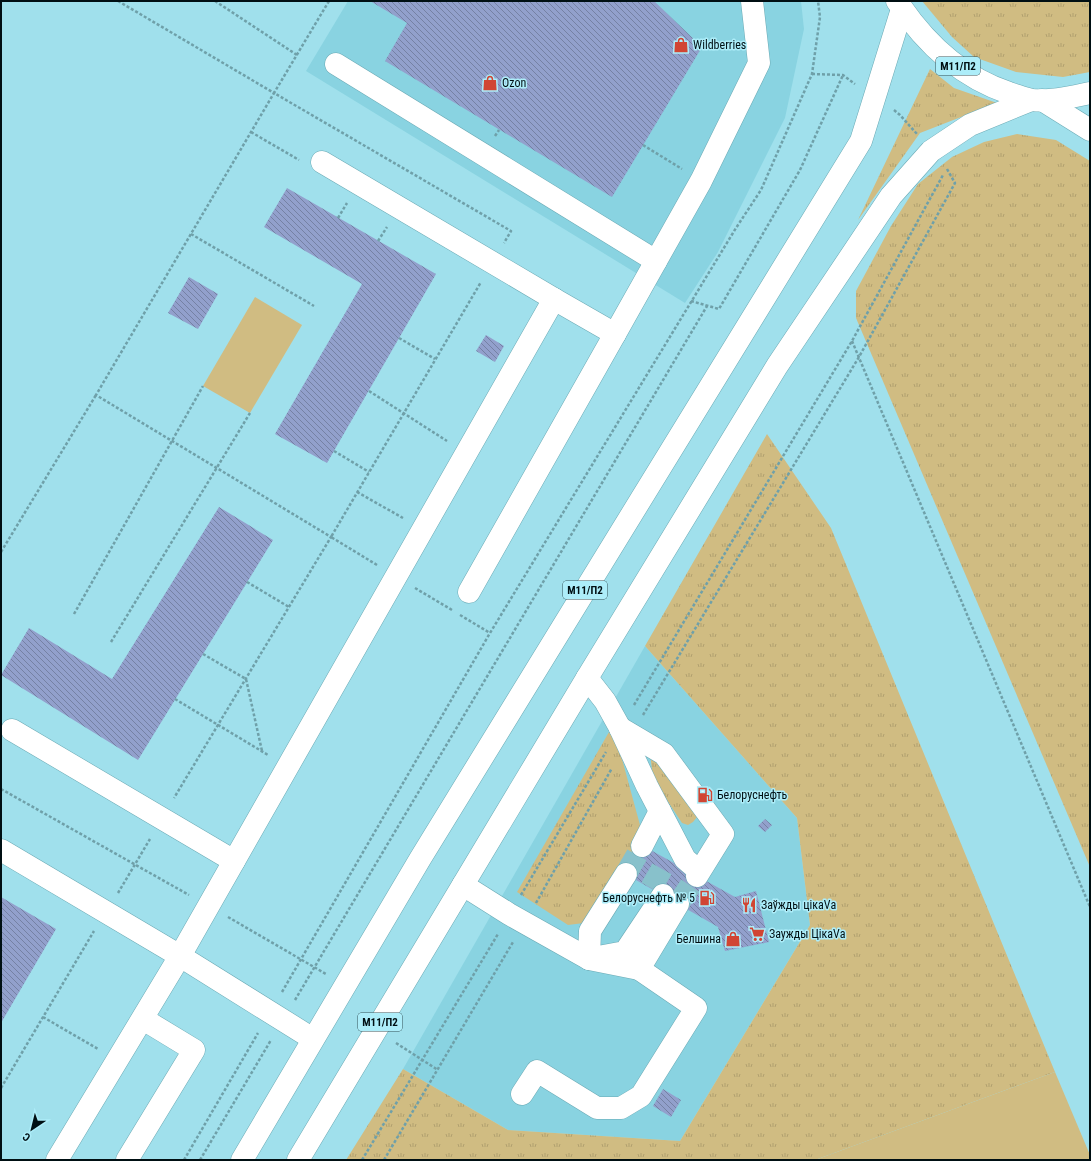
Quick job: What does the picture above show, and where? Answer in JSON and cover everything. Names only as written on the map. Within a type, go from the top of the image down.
[{"type":"main road","points":[[469,592],[701,181],[758,63],[752,1]]},
{"type":"main road","name":"М11/П2","points":[[242,1160],[313,1039],[572,611],[861,141],[875,97],[900,5]]},
{"type":"main road","name":"М11/П2","points":[[900,5],[933,46],[968,74],[1002,90],[1036,100]]},
{"type":"main road","points":[[336,64],[656,261]]},
{"type":"main road","name":"М11/П2","points":[[298,1160],[587,678],[777,366],[891,196],[931,151],[970,125],[1036,100],[1067,98],[1090,93]]},
{"type":"main road","points":[[1036,100],[1090,130]]},
{"type":"main road","points":[[322,162],[615,334]]},
{"type":"main road","points":[[57,1160],[180,956],[554,299]]},
{"type":"main road","points":[[587,678],[605,701],[626,735],[673,851],[723,834],[664,754],[626,735]]},
{"type":"main road","points":[[12,730],[234,862]]},
{"type":"main road","points":[[1,850],[180,956],[313,1039]]},
{"type":"main road","points":[[463,885],[517,919],[589,959],[639,969],[696,1008],[641,1096],[621,1108],[597,1108],[537,1071],[522,1094]]},
{"type":"main road","points":[[589,959],[625,952],[651,888]]},
{"type":"main road","points":[[589,959],[590,931],[651,888]]},
{"type":"main road","points":[[639,969],[651,888]]},
{"type":"main road","points":[[127,1160],[194,1050],[143,1019]]},
{"type":"path","points":[[118,1],[511,231],[331,537]]},
{"type":"path","points":[[215,1],[297,55]]},
{"type":"path","points":[[1,552],[96,395],[329,1]]},
{"type":"path","points":[[200,1160],[277,1016],[301,958],[490,633],[691,301],[761,190],[812,74],[820,17],[818,1]]},
{"type":"path","points":[[362,1160],[422,1060],[517,919],[626,735],[859,356],[955,183],[947,169],[900,115],[843,76],[812,74]]},
{"type":"path","points":[[691,301],[719,309],[800,170],[843,76]]},
{"type":"path","points":[[643,145],[701,181]]},
{"type":"path","points":[[384,1160],[438,1070],[517,919],[626,735],[852,340],[947,169]]},
{"type":"path","points":[[191,234],[314,306]]},
{"type":"path","points":[[184,1160],[277,1016],[315,967],[707,306]]},
{"type":"path","points":[[399,338],[435,359]]},
{"type":"path","points":[[852,340],[1090,907]]},
{"type":"path","points":[[74,614],[173,442],[203,386]]},
{"type":"path","points":[[369,391],[466,453]]},
{"type":"path","points":[[96,395],[490,633]]},
{"type":"path","points":[[111,642],[250,414]]},
{"type":"path","points":[[334,451],[369,472]]},
{"type":"path","points":[[358,492],[422,530]]},
{"type":"path","points":[[247,582],[289,607]]},
{"type":"path","points":[[203,654],[246,679],[262,751]]},
{"type":"path","points":[[175,698],[288,766]]},
{"type":"path","points":[[1,789],[301,958],[345,986]]},
{"type":"path","points":[[43,1018],[118,1060]]},
{"type":"path","points":[[375,1030],[438,1070]]},
{"type":"shaded area","points":[[348,1],[801,1],[804,29],[785,118],[718,252],[685,303],[306,71]]},
{"type":"shaded area","points":[[645,646],[797,818],[810,925],[680,1141],[508,1130],[403,1069]]},
{"type":"green space","points":[[922,1],[1090,1],[1090,72],[1063,77],[1016,72],[974,57],[952,37]]},
{"type":"green space","points":[[930,69],[954,88],[997,103],[920,133],[858,220]]},
{"type":"green space","points":[[1017,134],[1056,140],[1090,161],[1090,867],[856,318],[856,291],[891,226],[918,184],[952,157],[984,142]]},
{"type":"green space","points":[[255,297],[302,325],[250,413],[203,386]]},
{"type":"green space","points":[[767,434],[831,528],[1055,1072],[815,1160],[346,1160],[403,1069],[508,1130],[680,1141],[810,925],[797,818],[645,646]]},
{"type":"green space","points":[[609,732],[619,748],[640,825],[638,843],[622,872],[584,923],[568,925],[517,892]]},
{"type":"green space","points":[[650,753],[697,817],[688,825],[682,823],[653,779]]},
{"type":"green space","points":[[1055,1072],[1090,1155],[1090,1160],[815,1160]]},
{"type":"building","points":[[370,1],[654,1],[702,47],[612,197],[385,61],[407,23]]},
{"type":"building","points":[[287,188],[436,274],[327,463],[275,434],[362,284],[264,227]]},
{"type":"building","points":[[189,277],[218,294],[198,329],[168,313]]},
{"type":"building","points":[[486,335],[504,346],[495,362],[476,351]]},
{"type":"building","points":[[219,507],[273,540],[138,760],[1,675],[29,628],[112,679]]},
{"type":"building","points":[[765,819],[772,825],[765,832],[758,826]]},
{"type":"building","points":[[638,843],[735,897],[756,891],[769,942],[725,951],[718,927],[622,872]]},
{"type":"building","points":[[1,897],[56,929],[1,1023]]},
{"type":"building","points":[[663,1089],[681,1100],[671,1117],[653,1106]]},
{"type":"tunnel","points":[[626,874],[642,846]]},
{"type":"tunnel","points":[[651,888],[667,860]]},
{"type":"tunnel","points":[[678,904],[697,876]]},
{"type":"place","name":"Wildberries","points":[[681,45]]},
{"type":"place","name":"Ozon","points":[[490,83]]},
{"type":"place","name":"Белоруснефть","points":[[705,795]]},
{"type":"place","name":"Белоруснефть № 5","points":[[707,898]]},
{"type":"place","name":"Заўжды цікаVа","points":[[749,905]]},
{"type":"place","name":"Заужды ЦікаVа","points":[[757,934]]},
{"type":"place","name":"Белшина","points":[[733,939]]}]
